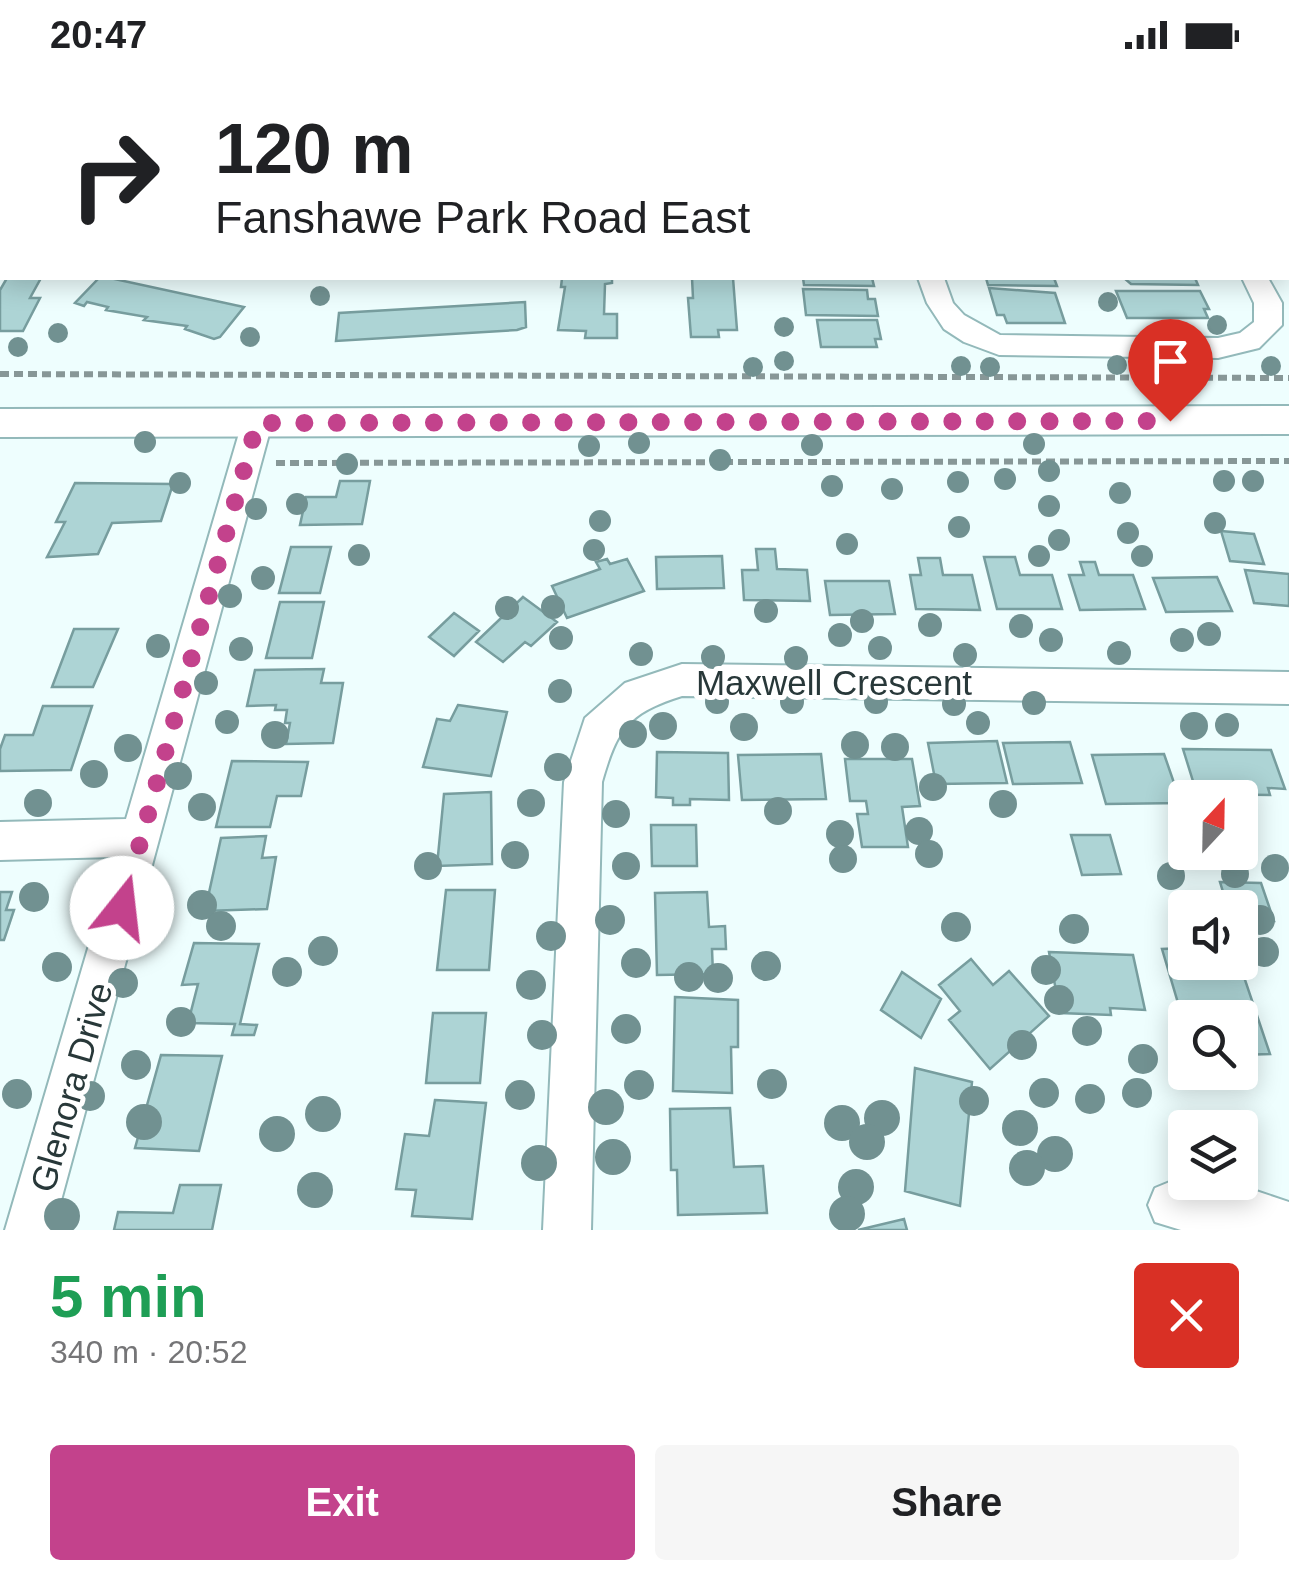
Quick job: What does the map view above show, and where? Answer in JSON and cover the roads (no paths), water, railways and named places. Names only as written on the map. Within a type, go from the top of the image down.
[{"type":"main road","points":[[0,423],[1289,420]]},
{"type":"street","points":[[932,280],[946,317],[969,334],[999,345],[1218,348],[1250,341],[1268,325],[1268,302],[1256,280]]},
{"type":"street","name":"Glenora Drive","points":[[29,1230],[257,423]]},
{"type":"street","name":"Maxwell Crescent","points":[[567,1230],[583,782],[598,730],[638,694],[682,680],[1289,688]]},
{"type":"street","points":[[0,841],[143,837]]},
{"type":"street","points":[[1172,1205],[1256,1215],[1289,1226]]}]
